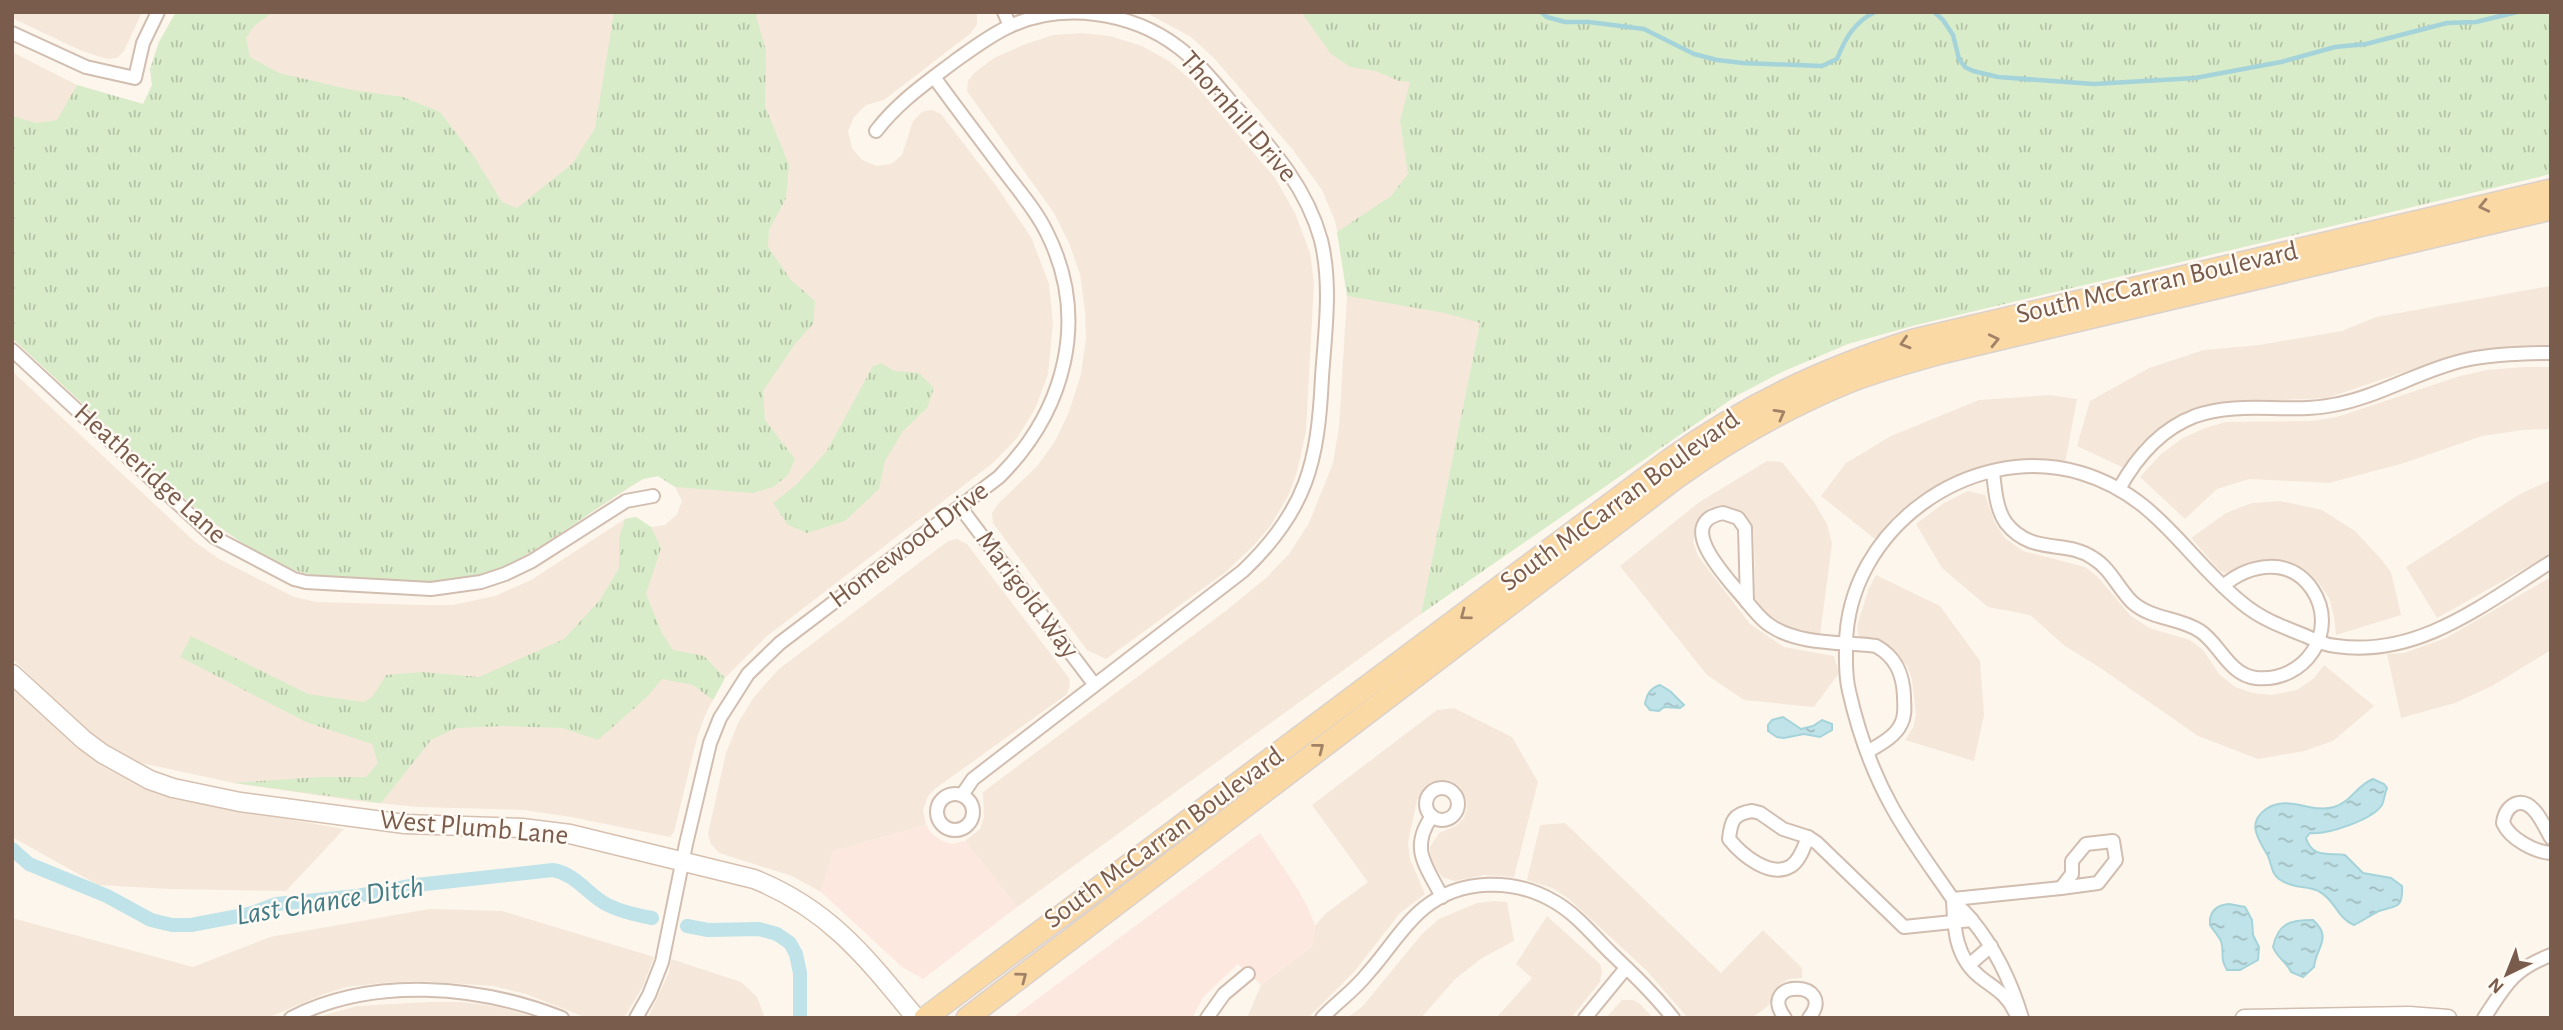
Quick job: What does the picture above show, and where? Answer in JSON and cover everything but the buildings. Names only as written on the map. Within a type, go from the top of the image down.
[{"type":"main road","name":"South McCarran Boulevard","points":[[925,1018],[1669,460],[1709,432],[1782,390],[1836,366],[1914,340],[2551,190]]},
{"type":"main road","name":"South McCarran Boulevard","points":[[967,1018],[1676,478],[1738,437],[1792,407],[1847,382],[1945,352],[2551,209]]},
{"type":"main road","name":"West Plumb Lane","points":[[12,674],[103,754],[150,780],[173,788],[240,802],[393,823],[522,828],[570,834],[754,879],[806,904],[854,945],[916,1018]]},
{"type":"street","points":[[12,33],[86,67],[135,78],[143,43],[158,12]]},
{"type":"street","points":[[1004,12],[1010,26]]},
{"type":"street","name":"Thornhill Drive","points":[[876,131],[902,101],[985,39],[1010,26],[1042,16],[1089,13],[1134,23],[1158,34],[1196,62],[1286,167],[1312,214],[1325,266],[1327,291],[1320,429],[1307,481],[1295,508],[1280,531],[1244,571],[973,779],[961,795]]},
{"type":"street","name":"Homewood Drive","points":[[636,1018],[649,995],[662,962],[710,743],[720,718],[748,674],[780,643],[999,477],[1017,459],[1048,413],[1058,388],[1065,362],[1068,312],[1058,258],[1035,212],[934,77]]},
{"type":"street","name":"Heatheridge Lane","points":[[12,350],[214,537],[294,579],[306,582],[431,589],[481,582],[532,561],[626,501],[653,496]]},
{"type":"street","points":[[2119,489],[2134,463],[2146,450],[2169,431],[2194,417],[2239,407],[2309,408],[2334,405],[2361,398],[2465,360],[2495,355],[2551,353]]},
{"type":"street","points":[[2020,1018],[2013,987],[2003,965],[1972,920],[1953,899],[1892,808],[1867,752],[1845,675],[1846,630],[1858,584],[1882,540],[1923,501],[1945,487],[1993,472],[2025,466],[2078,472],[2119,489],[2157,516],[2223,586],[2262,618],[2319,643],[2365,648],[2418,639],[2444,629],[2551,562]]},
{"type":"street","points":[[1993,472],[2000,511],[2018,534],[2038,545],[2081,552],[2093,558],[2138,606],[2152,614],[2184,623],[2202,632],[2241,673],[2255,678],[2281,677],[2304,663],[2319,643],[2322,628],[2320,606],[2310,586],[2300,577],[2276,567],[2262,566],[2236,575],[2223,586]]},
{"type":"street","name":"Marigold Way","points":[[960,506],[1094,684]]},
{"type":"street","points":[[1747,602],[1745,528],[1738,517],[1731,514],[1714,515],[1705,522],[1702,530],[1706,551],[1747,602],[1771,627],[1801,638],[1876,646],[1886,652],[1903,678],[1905,712],[1902,723],[1886,740],[1867,752]]},
{"type":"street","points":[[2551,838],[2535,811],[2526,804],[2516,804],[2508,810],[2503,823],[2508,832],[2534,850],[2551,853]]},
{"type":"street","points":[[1808,837],[1798,860],[1782,869],[1764,866],[1738,851],[1729,839],[1731,822],[1740,813],[1760,813],[1783,829],[1808,837],[1817,843],[1904,927],[1972,920]]},
{"type":"street","points":[[1432,816],[1419,843],[1422,857],[1442,897]]},
{"type":"street","points":[[1953,899],[2061,888],[2098,883],[2116,860],[2113,841],[2086,844],[2072,861],[2072,874],[2061,888]]},
{"type":"street","points":[[1322,1018],[1368,974],[1411,920],[1442,897],[1461,889],[1482,885],[1517,886],[1539,893],[1572,915],[1673,1018]]},
{"type":"street","points":[[1953,899],[1959,950],[1977,974],[2004,994],[2020,1018]]},
{"type":"street","points":[[1969,965],[1991,946]]},
{"type":"street","points":[[2484,1018],[2506,984],[2518,971],[2530,963],[2551,956]]},
{"type":"street","points":[[1585,1018],[1626,968]]},
{"type":"street","points":[[1207,1018],[1224,994],[1248,974]]},
{"type":"street","points":[[1779,1016],[1781,997],[1789,989],[1799,987],[1813,997],[1814,1009],[1809,1018]]},
{"type":"street","points":[[290,1018],[337,999],[377,992],[416,991],[491,996],[562,1018]]},
{"type":"street","points":[[2244,1018],[2409,1015],[2448,1018]]},
{"type":"shaded area","points":[[12,12],[142,12],[124,51],[117,58],[107,59],[82,51],[12,18]]},
{"type":"shaded area","points":[[176,12],[977,14],[977,24],[971,33],[884,100],[866,105],[854,117],[848,131],[852,148],[862,160],[877,166],[891,164],[902,155],[913,121],[922,112],[932,110],[941,114],[1031,237],[1049,284],[1053,323],[1048,374],[1035,409],[1017,438],[993,463],[767,636],[725,678],[698,734],[674,832],[670,837],[524,810],[419,807],[356,801],[234,783],[127,760],[82,727],[12,658],[12,371],[195,542],[219,559],[294,597],[317,602],[453,605],[495,596],[531,580],[625,519],[636,517],[651,527],[665,525],[677,514],[682,501],[675,487],[659,476],[643,479],[525,555],[497,569],[440,583],[317,576],[287,566],[223,531],[12,338],[12,52],[77,85],[143,104],[152,85],[150,69],[159,42]]},
{"type":"shaded area","points":[[1145,12],[1514,12],[1480,323],[1421,614],[1017,907],[965,841],[980,829],[984,817],[983,792],[1266,578],[1289,554],[1309,523],[1333,463],[1339,427],[1347,296],[1335,221],[1322,190],[1293,150],[1214,58],[1191,37]]},
{"type":"shaded area","points":[[1081,33],[1110,36],[1142,46],[1169,61],[1191,80],[1275,178],[1295,213],[1310,253],[1314,283],[1306,431],[1297,472],[1288,496],[1271,525],[1227,571],[1106,659],[1087,650],[993,523],[992,513],[998,504],[1038,465],[1055,441],[1069,412],[1081,374],[1086,338],[1085,311],[1080,274],[1054,213],[967,91],[968,81],[974,73],[994,58],[1053,35]]},
{"type":"shaded area","points":[[2551,286],[2551,346],[2474,351],[2452,356],[2327,398],[2215,403],[2187,410],[2141,443],[2124,468],[2077,446],[2090,401],[2149,368],[2204,350],[2259,345],[2342,331],[2376,317]]},
{"type":"shaded area","points":[[2551,367],[2551,429],[2482,436],[2404,463],[2329,483],[2249,479],[2217,489],[2185,519],[2140,477],[2161,454],[2183,438],[2205,428],[2226,422],[2312,421],[2337,417],[2460,376],[2487,370]]},
{"type":"shaded area","points":[[2050,395],[2077,399],[2065,463],[2024,459],[1989,464],[1951,477],[1915,498],[1891,519],[1875,539],[1821,496],[1846,463],[1891,436],[1979,400]]},
{"type":"shaded area","points":[[1767,461],[1782,462],[1814,502],[1827,524],[1832,544],[1820,635],[1791,632],[1761,610],[1755,599],[1754,530],[1746,519],[1734,511],[1708,514],[1697,527],[1693,542],[1698,556],[1750,624],[1784,647],[1834,656],[1839,673],[1814,707],[1744,700],[1707,675],[1620,566],[1698,503]]},
{"type":"shaded area","points":[[2551,480],[2551,554],[2437,618],[2406,567],[2520,494]]},
{"type":"shaded area","points":[[1968,491],[1985,495],[1995,523],[2005,538],[2023,551],[2085,567],[2097,576],[2131,616],[2149,628],[2190,640],[2203,650],[2219,674],[2235,687],[2272,695],[2297,690],[2314,678],[2324,665],[2374,706],[2333,741],[2304,751],[2258,759],[2198,736],[2065,646],[2030,615],[1988,607],[1942,568],[1916,524],[1944,503]]},
{"type":"shaded area","points":[[2280,501],[2322,510],[2355,531],[2391,572],[2401,615],[2336,635],[2329,598],[2319,583],[2300,569],[2276,561],[2261,562],[2226,573],[2220,571],[2191,538],[2226,513],[2252,503]]},
{"type":"shaded area","points":[[957,539],[967,544],[1069,678],[1070,686],[1066,695],[936,788],[928,796],[923,810],[926,825],[833,851],[821,892],[792,876],[719,853],[711,844],[708,834],[726,753],[738,723],[754,697],[779,669],[948,541]]},
{"type":"shaded area","points":[[1876,575],[1940,606],[1980,661],[1984,715],[1974,761],[1905,740],[1913,728],[1916,714],[1912,679],[1907,666],[1887,647],[1861,639],[1858,634],[1857,626]]},
{"type":"shaded area","points":[[2551,577],[2551,650],[2492,686],[2455,703],[2401,718],[2387,654],[2404,653],[2446,638]]},
{"type":"shaded area","points":[[12,688],[102,766],[143,788],[174,799],[344,829],[286,891],[98,885],[12,837]]},
{"type":"shaded area","points":[[1454,708],[1512,737],[1538,782],[1514,877],[1484,875],[1455,881],[1444,878],[1439,873],[1431,858],[1430,847],[1439,833],[1456,826],[1464,818],[1467,808],[1466,798],[1460,787],[1451,781],[1431,782],[1417,800],[1408,843],[1410,859],[1425,894],[1400,913],[1354,972],[1308,1018],[1247,1018],[1261,985],[1312,946],[1315,926],[1325,914],[1368,882],[1312,805],[1437,710]]},
{"type":"shaded area","points":[[1565,823],[1721,973],[1763,930],[1802,968],[1802,978],[1789,979],[1780,984],[1768,1006],[1752,1018],[1688,1018],[1646,970],[1569,899],[1552,888],[1527,880],[1540,825]]},
{"type":"shaded area","points":[[926,825],[940,840],[952,844],[965,841],[1017,907],[923,979],[902,967],[821,892],[833,851]]},
{"type":"shaded area","points":[[1260,833],[1299,891],[1315,926],[1312,946],[1261,985],[1238,964],[1204,996],[1192,1018],[1012,1018]]},
{"type":"shaded area","points":[[1507,902],[1514,941],[1482,958],[1455,979],[1421,1018],[1347,1018],[1363,1006],[1422,934],[1439,919],[1477,903]]},
{"type":"shaded area","points":[[429,909],[502,911],[654,957],[643,986],[624,1018],[587,1018],[526,994],[493,986],[418,981],[347,987],[267,1018],[12,1018],[12,918],[193,967],[270,937]]},
{"type":"shaded area","points":[[1547,916],[1600,964],[1600,982],[1571,1018],[1496,1018],[1532,978],[1516,964]]},
{"type":"shaded area","points":[[671,959],[741,982],[757,997],[765,1018],[648,1018],[669,972]]},
{"type":"shaded area","points":[[1622,1000],[1633,1000],[1640,1004],[1653,1018],[1606,1018]]},
{"type":"shaded area","points":[[429,1002],[495,1006],[538,1018],[314,1018],[357,1006]]},
{"type":"green space","points":[[176,12],[273,12],[254,26],[246,38],[250,57],[279,73],[352,90],[403,97],[440,112],[473,155],[502,202],[517,208],[573,163],[595,128],[614,12],[758,12],[756,16],[766,51],[765,106],[789,165],[786,198],[769,230],[768,247],[791,280],[815,301],[813,324],[795,344],[763,391],[765,420],[795,459],[788,475],[773,487],[753,493],[675,487],[658,476],[643,479],[517,560],[485,574],[446,580],[346,579],[318,576],[284,566],[221,528],[193,506],[12,338],[12,116],[36,123],[57,120],[77,85],[143,104],[152,85],[150,69],[159,42]]},
{"type":"green space","points":[[1301,12],[2551,12],[2551,174],[1916,325],[1848,344],[1782,372],[1736,396],[1421,614],[1480,323],[1445,313],[1347,296],[1337,232],[1391,196],[1408,174],[1400,121],[1410,82],[1399,81],[1376,71],[1350,67],[1331,54]]},
{"type":"green space","points":[[881,363],[894,371],[919,373],[934,388],[927,408],[903,431],[885,461],[879,489],[845,521],[807,533],[788,525],[773,503],[796,485],[826,452],[873,366]]},
{"type":"green space","points":[[636,517],[651,527],[661,548],[646,594],[662,633],[673,650],[704,656],[725,678],[713,700],[693,685],[662,679],[647,697],[598,740],[562,728],[456,728],[431,740],[381,803],[234,783],[366,777],[378,763],[372,744],[306,722],[180,657],[191,636],[308,694],[364,702],[373,696],[386,675],[422,672],[479,677],[564,639],[600,600],[619,568],[619,538],[625,519]]},
{"type":"water","points":[[1660,685],[1684,705],[1680,708],[1650,710],[1645,704],[1647,697],[1651,690]]},
{"type":"water","points":[[1783,717],[1801,729],[1822,720],[1832,724],[1832,730],[1820,737],[1804,734],[1777,737],[1768,731],[1768,725],[1772,720]]},
{"type":"water","points":[[2373,779],[2387,788],[2382,805],[2377,811],[2349,825],[2327,832],[2310,833],[2306,838],[2316,852],[2345,855],[2363,873],[2391,878],[2402,886],[2400,903],[2354,925],[2344,918],[2325,895],[2291,885],[2276,877],[2255,827],[2260,815],[2275,805],[2283,803],[2317,808],[2334,807]]},
{"type":"water","points":[[2229,904],[2245,907],[2252,920],[2253,935],[2259,947],[2258,960],[2240,970],[2227,970],[2223,962],[2221,941],[2210,925],[2214,910]]},
{"type":"water","points":[[2313,920],[2319,926],[2323,938],[2314,967],[2303,977],[2291,972],[2273,947],[2278,933],[2286,924]]},
{"type":"waterway","points":[[1541,12],[1547,17],[1565,22],[1589,22],[1644,29],[1694,54],[1717,60],[1822,66],[1837,59],[1851,32],[1875,12]]},
{"type":"waterway","points":[[1934,12],[1953,35],[1959,59],[1965,67],[1973,71],[1998,77],[2094,84],[2195,78],[2281,62],[2335,47],[2366,44],[2447,23],[2476,22],[2517,12]]},
{"type":"waterway","name":"Last Chance Ditch","points":[[12,849],[29,864],[107,896],[151,920],[172,925],[191,925],[249,914],[276,904],[553,870],[574,879],[609,906],[652,918]]},
{"type":"waterway","name":"Last Chance Ditch","points":[[687,926],[708,930],[759,929],[777,934],[790,943],[796,954],[800,973],[800,1018]]}]
